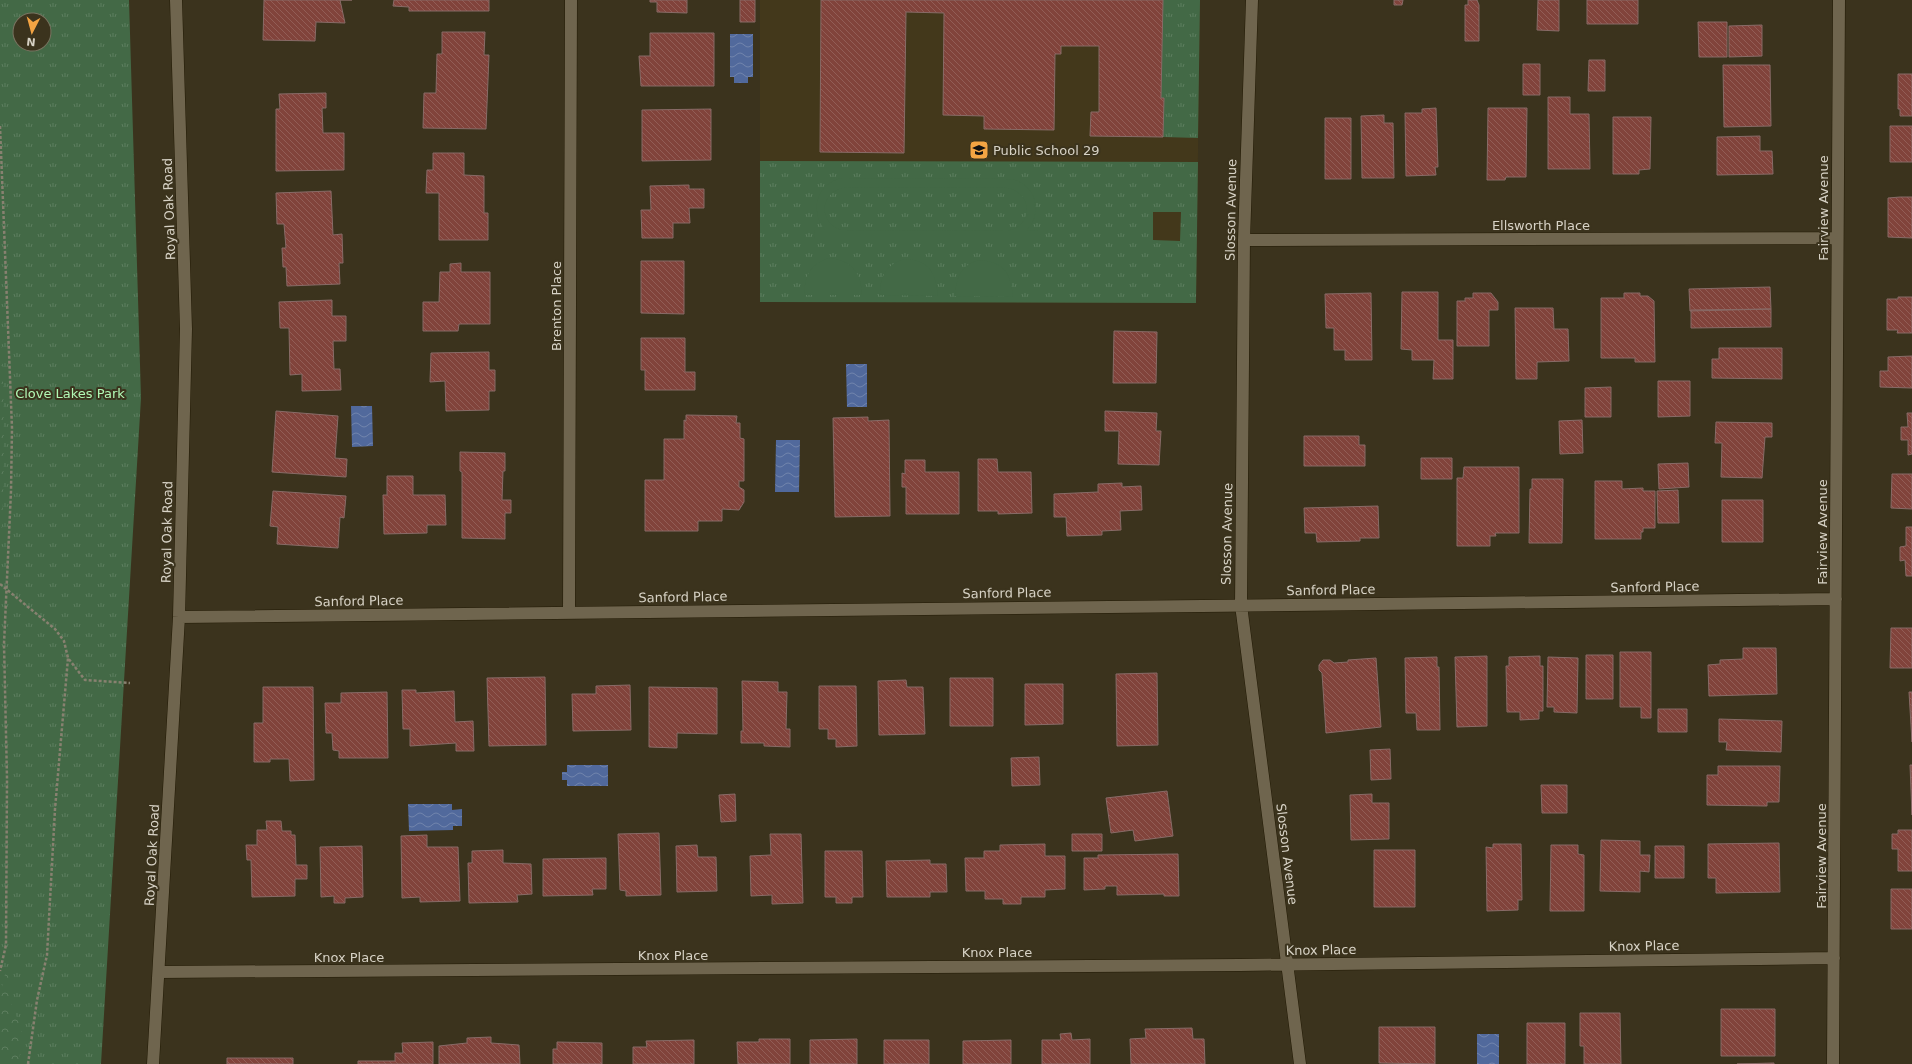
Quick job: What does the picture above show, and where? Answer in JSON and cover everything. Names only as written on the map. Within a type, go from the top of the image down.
[{"type":"street","name":"Royal Oak Road","points":[[153,1064],[179,616],[186,329],[176,0]]},
{"type":"street","name":"Brenton Place","points":[[569,613],[571,0]]},
{"type":"street","name":"Slosson Avenue","points":[[1252,0],[1244,240],[1241,605],[1300,1064]]},
{"type":"street","name":"Fairview Avenue","points":[[1834,1064],[1839,0]]},
{"type":"street","name":"Ellsworth Place","points":[[1244,240],[1837,238]]},
{"type":"street","name":"Sanford Place","points":[[179,616],[1836,599]]},
{"type":"street","name":"Knox Place","points":[[159,972],[1287,965],[1834,958]]},
{"type":"path","points":[[0,126],[12,428],[4,644],[7,779],[6,945],[0,971]]},
{"type":"path","points":[[0,584],[55,629],[64,641],[68,658],[55,809],[47,955],[37,1000],[28,1064]]},
{"type":"path","points":[[68,658],[85,680],[130,683]]},
{"type":"shaded area","name":"Public School 29","points":[[760,0],[1200,0],[1196,303],[760,302]]},
{"type":"green space","name":"Clove Lakes Park","points":[[0,0],[129,0],[141,398],[101,1064],[0,1064]]},
{"type":"green space","points":[[1163,0],[1200,0],[1198,138],[1163,137],[1164,98],[1161,98]]},
{"type":"green space","points":[[760,161],[1198,162],[1196,303],[760,302]],"holes":[[[1153,212],[1181,212],[1180,241],[1153,240]]]},
{"type":"green space","points":[[843,178],[1016,180],[1030,190],[1033,197],[1036,210],[1027,230],[1038,231],[1038,239],[814,239],[815,230],[825,230],[817,214],[818,198],[827,185]],"holes":[[[847,187],[1008,188],[1016,191],[1022,196],[1027,209],[1026,216],[1022,222],[1016,228],[1008,231],[841,230],[833,226],[825,213],[827,200],[832,194],[838,189]]]},
{"type":"green space","points":[[830,258],[845,262],[854,269],[860,280],[862,295],[804,295],[807,276],[810,271],[818,263]]},
{"type":"green space","points":[[905,259],[914,260],[926,265],[936,281],[938,296],[880,295],[881,282],[885,272],[893,264]]},
{"type":"green space","points":[[980,260],[995,263],[1005,271],[1011,282],[1013,297],[955,296],[958,278],[964,268]]},
{"type":"green space","points":[[0,311],[4,442],[0,572]]},
{"type":"green space","points":[[7,966],[11,1003],[22,1030],[19,1064],[0,1064],[0,995]]},
{"type":"water","points":[[730,34],[753,34],[753,77],[748,77],[748,83],[734,83],[734,77],[730,77]]},
{"type":"water","points":[[846,364],[867,364],[867,407],[847,407]]},
{"type":"water","points":[[351,406],[372,406],[373,446],[352,447]]},
{"type":"water","points":[[776,440],[800,440],[799,492],[775,492]]},
{"type":"water","points":[[567,765],[608,765],[608,786],[567,786],[567,780],[562,780],[562,772],[567,772]]},
{"type":"water","points":[[408,804],[452,804],[452,810],[462,809],[462,826],[453,826],[453,830],[409,831]]},
{"type":"water","points":[[1477,1034],[1499,1034],[1499,1064],[1477,1064]]},
{"type":"building","points":[[264,0],[340,0],[345,23],[316,22],[315,41],[263,40]]},
{"type":"building","points":[[394,0],[489,0],[489,11],[409,11],[409,7],[393,6]]},
{"type":"building","points":[[650,0],[687,0],[687,13],[657,12],[657,2],[650,2]]},
{"type":"building","points":[[740,0],[755,0],[755,22],[740,22]]},
{"type":"building","points":[[821,0],[1163,0],[1161,98],[1164,98],[1163,137],[1090,136],[1091,112],[1099,112],[1099,46],[1061,46],[1061,54],[1055,54],[1054,130],[984,129],[984,116],[943,115],[944,13],[906,12],[904,153],[820,152]]},
{"type":"building","points":[[1394,0],[1403,0],[1402,5],[1394,5]]},
{"type":"building","points":[[1468,0],[1477,0],[1479,5],[1479,41],[1465,41],[1465,5],[1468,5]]},
{"type":"building","points":[[1538,0],[1559,0],[1559,31],[1537,30]]},
{"type":"building","points":[[1587,0],[1638,0],[1638,24],[1587,24]]},
{"type":"building","points":[[1698,22],[1727,22],[1727,57],[1699,57]]},
{"type":"building","points":[[1762,25],[1762,56],[1729,57],[1729,26]]},
{"type":"building","points":[[442,32],[485,32],[484,55],[489,55],[486,129],[423,128],[424,93],[436,93],[437,54],[442,54]]},
{"type":"building","points":[[650,33],[714,33],[714,86],[641,86],[639,56],[650,56]]},
{"type":"building","points":[[1589,60],[1605,60],[1605,91],[1588,91]]},
{"type":"building","points":[[1523,64],[1540,64],[1540,95],[1523,95]]},
{"type":"building","points":[[1723,65],[1770,65],[1771,126],[1724,127]]},
{"type":"building","points":[[1898,74],[1912,74],[1912,116],[1900,116],[1900,109],[1898,109]]},
{"type":"building","points":[[326,93],[326,108],[322,108],[323,133],[344,133],[344,170],[276,171],[276,109],[280,109],[279,94]]},
{"type":"building","points":[[1548,97],[1570,97],[1570,114],[1589,114],[1590,169],[1548,169]]},
{"type":"building","points":[[1436,108],[1438,167],[1435,167],[1436,175],[1406,176],[1405,113],[1422,113],[1422,109]]},
{"type":"building","points":[[1488,108],[1527,108],[1526,177],[1506,177],[1505,180],[1487,180]]},
{"type":"building","points":[[711,109],[711,160],[642,161],[642,110]]},
{"type":"building","points":[[1384,115],[1384,123],[1393,123],[1394,178],[1362,178],[1361,116]]},
{"type":"building","points":[[1613,117],[1651,117],[1650,169],[1639,170],[1639,174],[1613,174]]},
{"type":"building","points":[[1325,118],[1351,118],[1351,179],[1325,179]]},
{"type":"building","points":[[1890,126],[1912,126],[1912,162],[1890,162]]},
{"type":"building","points":[[1760,136],[1760,151],[1772,151],[1773,174],[1717,175],[1717,137]]},
{"type":"building","points":[[433,153],[464,153],[464,175],[484,176],[484,213],[488,213],[488,240],[439,240],[439,193],[426,193],[427,170],[433,170]]},
{"type":"building","points":[[689,185],[689,189],[704,189],[704,208],[689,208],[690,223],[673,223],[673,238],[642,238],[641,210],[651,210],[650,186]]},
{"type":"building","points":[[331,191],[333,235],[342,234],[343,263],[339,263],[340,284],[287,286],[286,267],[283,267],[282,248],[286,248],[284,224],[277,224],[276,193]]},
{"type":"building","points":[[1912,197],[1912,238],[1888,237],[1888,198]]},
{"type":"building","points":[[641,261],[684,261],[684,314],[641,313]]},
{"type":"building","points":[[461,263],[461,272],[490,272],[490,324],[459,324],[458,331],[423,331],[423,302],[439,302],[440,272],[450,272],[450,264]]},
{"type":"building","points":[[1770,287],[1771,309],[1690,311],[1689,289]]},
{"type":"building","points":[[1402,292],[1438,292],[1438,340],[1453,340],[1453,379],[1433,379],[1434,360],[1412,360],[1412,350],[1401,349]]},
{"type":"building","points":[[1371,293],[1372,360],[1345,360],[1345,350],[1334,350],[1334,328],[1326,328],[1325,294]]},
{"type":"building","points":[[1473,293],[1491,293],[1498,302],[1498,310],[1489,310],[1489,346],[1457,346],[1457,301],[1465,301],[1465,298],[1473,298]]},
{"type":"building","points":[[1624,293],[1640,293],[1640,296],[1648,296],[1654,301],[1655,362],[1635,362],[1635,358],[1601,358],[1601,298],[1624,298]]},
{"type":"building","points":[[1898,297],[1912,297],[1912,333],[1897,333],[1898,330],[1887,330],[1887,299],[1898,299]]},
{"type":"building","points":[[332,300],[332,316],[346,316],[346,341],[333,341],[334,369],[340,369],[341,390],[302,391],[302,374],[290,375],[289,328],[280,328],[279,302]]},
{"type":"building","points":[[1515,308],[1553,308],[1554,329],[1568,329],[1569,361],[1537,362],[1537,379],[1516,379]]},
{"type":"building","points":[[1771,309],[1771,327],[1691,328],[1691,310]]},
{"type":"building","points":[[1114,331],[1157,332],[1156,383],[1113,383]]},
{"type":"building","points":[[641,338],[685,338],[685,372],[695,372],[695,390],[645,390],[645,370],[641,370]]},
{"type":"building","points":[[1719,348],[1782,348],[1782,379],[1712,378],[1712,359],[1719,359]]},
{"type":"building","points":[[489,352],[489,370],[495,370],[495,391],[489,391],[489,410],[446,411],[445,381],[430,382],[431,353]]},
{"type":"building","points":[[1912,356],[1912,388],[1880,387],[1880,371],[1888,371],[1888,357]]},
{"type":"building","points":[[1658,381],[1690,381],[1690,416],[1658,417]]},
{"type":"building","points":[[1611,387],[1611,417],[1585,417],[1585,388]]},
{"type":"building","points":[[276,411],[338,416],[335,458],[347,459],[346,477],[272,472]]},
{"type":"building","points":[[1105,411],[1157,413],[1156,431],[1161,431],[1159,465],[1118,464],[1119,431],[1105,431]]},
{"type":"building","points":[[1907,413],[1912,413],[1912,454],[1908,455],[1908,440],[1901,440],[1901,427],[1908,427]]},
{"type":"building","points":[[686,415],[737,416],[736,423],[740,423],[740,438],[744,439],[744,481],[739,481],[739,487],[744,490],[744,502],[739,510],[722,509],[722,521],[698,521],[698,531],[645,531],[645,480],[664,480],[664,439],[684,439],[684,420],[686,421]]},
{"type":"building","points":[[868,417],[868,421],[889,420],[890,516],[835,517],[833,418]]},
{"type":"building","points":[[1582,420],[1583,453],[1560,454],[1559,421]]},
{"type":"building","points":[[1716,422],[1772,423],[1772,437],[1765,437],[1762,478],[1721,477],[1722,443],[1715,443]]},
{"type":"building","points":[[1304,436],[1359,436],[1359,445],[1365,445],[1365,466],[1304,466]]},
{"type":"building","points":[[460,452],[505,453],[502,500],[511,500],[511,513],[505,513],[505,539],[462,538],[462,472],[460,471]]},
{"type":"building","points":[[1421,458],[1452,458],[1452,479],[1421,479]]},
{"type":"building","points":[[978,459],[997,459],[998,472],[1031,472],[1032,513],[998,514],[998,511],[978,511]]},
{"type":"building","points":[[905,460],[925,460],[925,472],[959,472],[959,514],[906,514],[906,487],[902,487],[902,473],[905,474]]},
{"type":"building","points":[[1688,463],[1689,487],[1659,489],[1658,464]]},
{"type":"building","points":[[1464,467],[1519,467],[1519,533],[1495,533],[1496,536],[1490,536],[1490,546],[1457,546],[1457,478],[1463,478]]},
{"type":"building","points":[[1892,474],[1912,474],[1912,509],[1891,508]]},
{"type":"building","points":[[387,476],[413,476],[413,495],[445,495],[446,525],[427,525],[427,533],[384,534],[383,495],[387,495]]},
{"type":"building","points":[[1532,479],[1563,479],[1562,543],[1529,543],[1530,489],[1532,489]]},
{"type":"building","points":[[1595,481],[1622,481],[1622,489],[1643,488],[1643,491],[1655,491],[1655,528],[1643,528],[1643,532],[1641,532],[1641,539],[1595,539]]},
{"type":"building","points":[[1122,483],[1122,487],[1141,486],[1142,510],[1120,511],[1121,530],[1102,531],[1102,535],[1067,536],[1066,517],[1054,517],[1054,494],[1098,492],[1098,484]]},
{"type":"building","points":[[1678,490],[1679,523],[1658,523],[1657,491]]},
{"type":"building","points":[[273,491],[346,496],[344,518],[340,517],[338,548],[277,544],[278,527],[270,526]]},
{"type":"building","points":[[1722,500],[1763,500],[1763,542],[1722,542]]},
{"type":"building","points":[[1378,506],[1379,538],[1360,538],[1360,541],[1317,542],[1316,533],[1305,533],[1304,508]]},
{"type":"building","points":[[1906,527],[1912,527],[1912,576],[1906,576],[1905,560],[1900,561],[1900,547],[1906,546]]},
{"type":"building","points":[[1891,628],[1912,628],[1912,668],[1890,668]]},
{"type":"building","points":[[1743,648],[1776,648],[1777,694],[1709,696],[1708,665],[1720,664],[1720,660],[1743,659]]},
{"type":"building","points":[[1620,652],[1651,652],[1651,718],[1641,718],[1641,707],[1620,707]]},
{"type":"building","points":[[1586,655],[1613,655],[1613,699],[1586,699]]},
{"type":"building","points":[[1487,656],[1487,726],[1457,727],[1455,657]]},
{"type":"building","points":[[1540,656],[1540,666],[1543,666],[1543,711],[1539,711],[1539,719],[1520,720],[1520,712],[1507,712],[1506,666],[1509,666],[1509,657]]},
{"type":"building","points":[[1437,657],[1437,667],[1439,667],[1440,730],[1417,730],[1416,713],[1406,713],[1405,658]]},
{"type":"building","points":[[1548,657],[1578,658],[1577,713],[1554,712],[1554,707],[1547,707]]},
{"type":"building","points":[[1376,658],[1381,727],[1326,733],[1322,673],[1319,670],[1319,665],[1323,660],[1330,660],[1334,663],[1348,662],[1348,660]]},
{"type":"building","points":[[1157,673],[1158,745],[1117,746],[1116,674]]},
{"type":"building","points":[[545,677],[546,745],[489,746],[487,678]]},
{"type":"building","points":[[950,678],[993,678],[993,726],[950,726]]},
{"type":"building","points":[[906,680],[907,687],[923,687],[925,734],[879,735],[878,681]]},
{"type":"building","points":[[742,681],[778,682],[778,692],[787,692],[786,729],[790,729],[790,747],[764,746],[764,743],[741,743],[741,731],[743,731]]},
{"type":"building","points":[[1025,684],[1063,684],[1063,724],[1025,725]]},
{"type":"building","points":[[630,685],[631,730],[573,731],[572,694],[596,694],[596,686]]},
{"type":"building","points":[[819,686],[856,686],[857,746],[836,747],[836,739],[828,739],[828,729],[819,729]]},
{"type":"building","points":[[263,687],[313,687],[314,780],[290,781],[289,759],[270,759],[270,762],[254,762],[254,723],[263,723]]},
{"type":"building","points":[[649,687],[717,688],[717,734],[677,733],[677,748],[649,747]]},
{"type":"building","points":[[402,690],[416,690],[416,693],[454,691],[455,722],[473,721],[474,751],[456,751],[456,743],[410,746],[410,729],[403,729]]},
{"type":"building","points":[[387,692],[388,758],[339,758],[339,751],[333,750],[332,733],[326,733],[325,703],[341,703],[341,693]]},
{"type":"building","points":[[1909,692],[1912,692],[1912,742]]},
{"type":"building","points":[[1658,709],[1687,709],[1687,732],[1658,732]]},
{"type":"building","points":[[1719,719],[1782,721],[1781,752],[1726,750],[1727,742],[1719,742]]},
{"type":"building","points":[[1390,749],[1391,779],[1371,780],[1370,750]]},
{"type":"building","points":[[1039,757],[1040,785],[1012,786],[1011,758]]},
{"type":"building","points":[[1910,765],[1912,765],[1912,815]]},
{"type":"building","points":[[1718,766],[1780,766],[1779,802],[1767,802],[1767,806],[1707,805],[1707,775],[1718,775]]},
{"type":"building","points":[[1541,785],[1567,785],[1567,813],[1542,813]]},
{"type":"building","points":[[1167,791],[1173,836],[1135,841],[1133,830],[1111,833],[1106,798]]},
{"type":"building","points":[[735,794],[736,821],[721,822],[719,795]]},
{"type":"building","points":[[1372,794],[1372,803],[1389,803],[1389,839],[1351,840],[1350,795]]},
{"type":"building","points":[[266,821],[281,821],[282,831],[291,831],[291,835],[295,835],[296,865],[307,865],[307,879],[295,879],[295,896],[252,897],[251,860],[247,860],[246,845],[257,845],[257,830],[267,830]]},
{"type":"building","points":[[1898,830],[1912,830],[1912,871],[1898,871],[1898,849],[1892,849],[1892,834],[1898,834]]},
{"type":"building","points":[[659,833],[661,895],[626,896],[626,891],[620,890],[618,834]]},
{"type":"building","points":[[770,834],[801,834],[803,903],[772,904],[772,895],[751,896],[750,856],[771,855]]},
{"type":"building","points":[[1072,834],[1102,834],[1102,851],[1072,851]]},
{"type":"building","points":[[427,835],[427,847],[458,847],[460,901],[420,902],[420,897],[402,898],[401,836]]},
{"type":"building","points":[[1601,840],[1640,841],[1640,855],[1650,855],[1649,872],[1640,871],[1640,892],[1600,891]]},
{"type":"building","points":[[1779,843],[1780,892],[1716,893],[1716,878],[1708,878],[1708,844]]},
{"type":"building","points":[[1045,844],[1045,856],[1065,856],[1065,889],[1045,890],[1045,897],[1021,897],[1021,904],[1003,904],[1003,899],[985,899],[985,891],[966,891],[965,858],[984,858],[984,851],[1000,851],[1000,845]]},
{"type":"building","points":[[1493,844],[1521,844],[1522,900],[1518,900],[1518,910],[1487,911],[1486,847],[1493,848]]},
{"type":"building","points":[[697,845],[698,857],[716,857],[717,891],[677,892],[676,846]]},
{"type":"building","points":[[1551,845],[1578,845],[1578,854],[1584,855],[1584,911],[1550,911]]},
{"type":"building","points":[[362,846],[363,897],[345,898],[345,903],[334,903],[334,896],[321,897],[320,847]]},
{"type":"building","points":[[1655,846],[1684,846],[1684,878],[1655,878]]},
{"type":"building","points":[[503,850],[503,863],[531,864],[532,894],[517,895],[518,902],[469,903],[468,863],[472,863],[472,851]]},
{"type":"building","points":[[1374,850],[1415,850],[1415,907],[1374,907]]},
{"type":"building","points":[[825,851],[862,851],[863,897],[852,897],[852,903],[836,903],[836,897],[825,897]]},
{"type":"building","points":[[1178,854],[1179,896],[1164,896],[1164,894],[1117,895],[1117,886],[1105,886],[1105,889],[1084,890],[1084,858],[1098,858],[1098,855]]},
{"type":"building","points":[[606,858],[606,889],[592,889],[593,895],[543,896],[543,859]]},
{"type":"building","points":[[930,860],[930,864],[946,864],[947,892],[930,892],[930,897],[887,897],[886,861]]},
{"type":"building","points":[[1891,889],[1912,889],[1912,929],[1891,929]]},
{"type":"building","points":[[1721,1009],[1775,1009],[1775,1056],[1721,1056]]},
{"type":"building","points":[[1580,1013],[1620,1013],[1621,1064],[1584,1064],[1584,1046],[1580,1046]]},
{"type":"building","points":[[1527,1023],[1565,1023],[1565,1064],[1527,1064]]},
{"type":"building","points":[[1379,1027],[1435,1027],[1435,1064],[1379,1063]]},
{"type":"building","points":[[1192,1028],[1193,1039],[1204,1039],[1205,1064],[1131,1064],[1130,1039],[1146,1038],[1145,1029]]},
{"type":"building","points":[[1071,1033],[1072,1040],[1090,1039],[1090,1064],[1042,1064],[1042,1040],[1061,1040],[1060,1034]]},
{"type":"building","points":[[491,1037],[491,1043],[519,1045],[520,1064],[439,1064],[439,1046],[467,1043],[467,1038]]},
{"type":"building","points":[[759,1039],[790,1039],[790,1064],[738,1064],[737,1042],[759,1042]]},
{"type":"building","points":[[857,1039],[857,1064],[810,1064],[810,1040]]},
{"type":"building","points":[[694,1040],[694,1064],[633,1064],[633,1047],[647,1047],[646,1041]]},
{"type":"building","points":[[884,1040],[929,1040],[929,1064],[884,1064]]},
{"type":"building","points":[[1011,1040],[1011,1064],[963,1064],[963,1041]]},
{"type":"building","points":[[433,1042],[433,1064],[358,1064],[358,1061],[395,1061],[395,1053],[403,1053],[402,1043]]},
{"type":"building","points":[[557,1042],[602,1043],[602,1064],[553,1064],[553,1049],[557,1049]]},
{"type":"building","points":[[227,1058],[293,1058],[293,1064],[227,1064]]},
{"type":"building","points":[[1774,1063],[1774,1064],[1737,1064]]},
{"type":"place","name":"Public School 29","points":[[979,150]]}]
